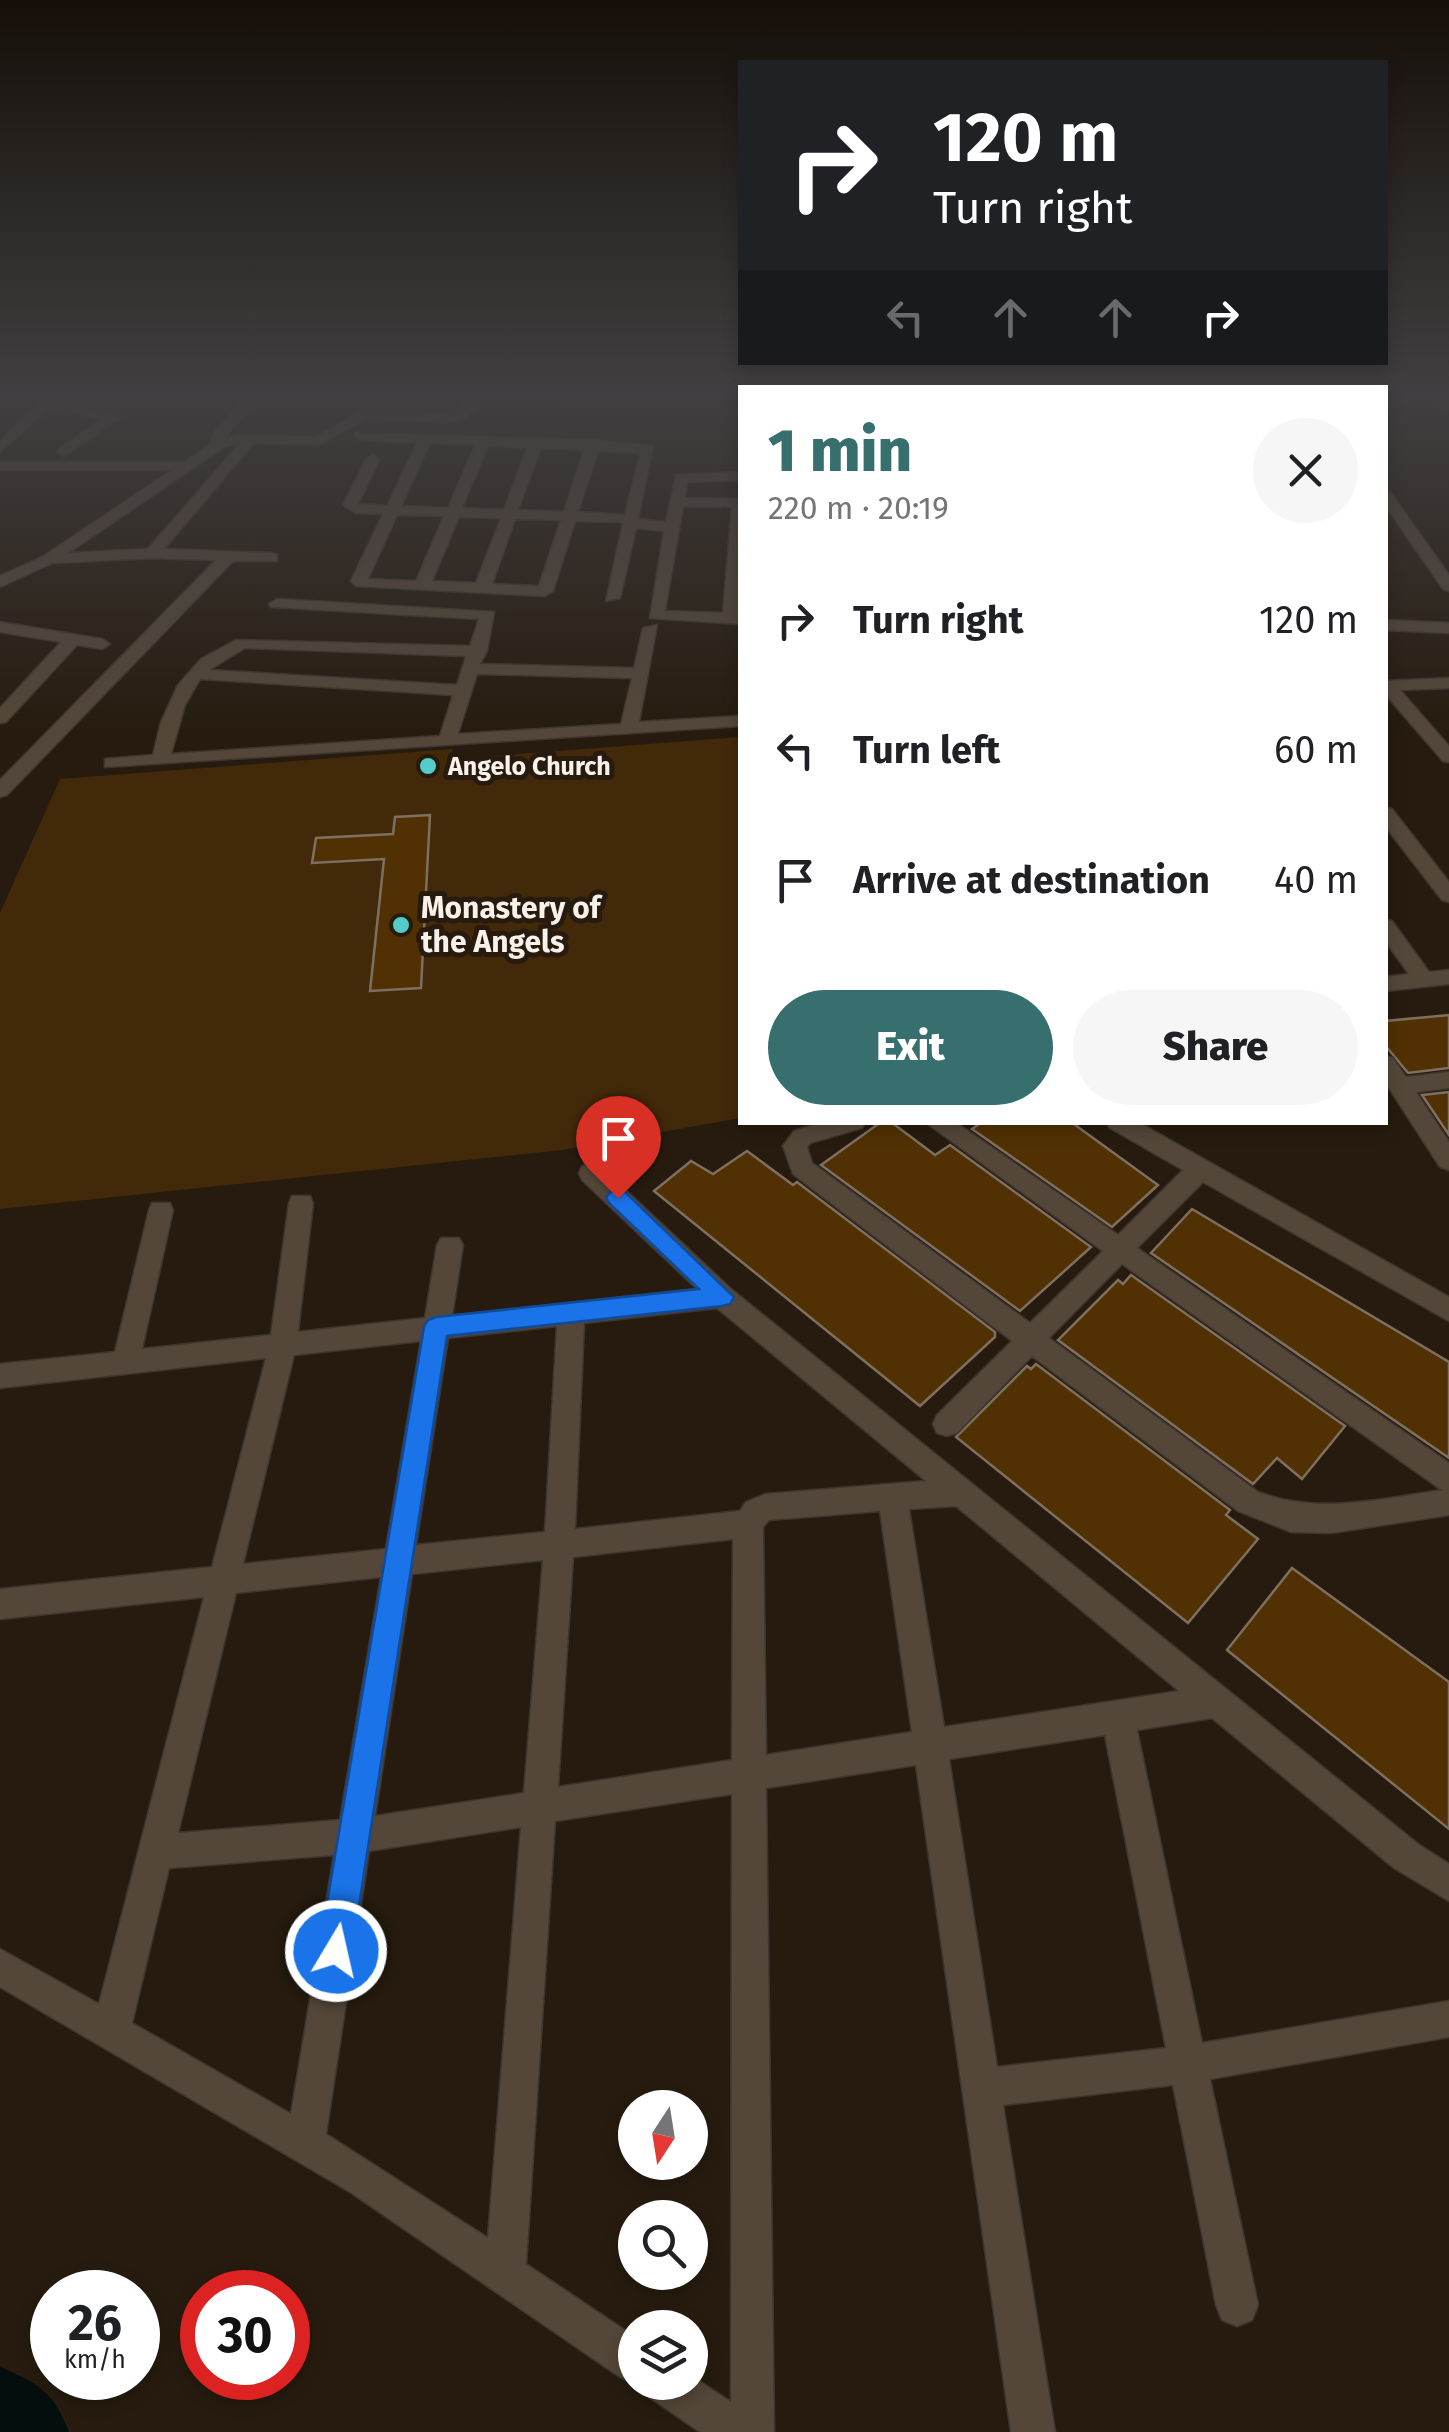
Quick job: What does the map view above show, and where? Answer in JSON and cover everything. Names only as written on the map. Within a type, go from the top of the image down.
[{"type":"street","points":[[0,582],[49,559],[126,507]]},
{"type":"street","points":[[152,553],[191,507]]},
{"type":"street","points":[[354,507],[572,516],[674,526]]},
{"type":"street","points":[[422,586],[455,507]]},
{"type":"street","points":[[482,589],[514,507]]},
{"type":"street","points":[[391,510],[359,581],[545,591],[574,507]]},
{"type":"street","points":[[612,598],[635,507]]},
{"type":"street","points":[[676,507],[656,614],[736,619],[738,561]]},
{"type":"street","points":[[1394,507],[1449,586]]},
{"type":"street","points":[[49,559],[152,553],[272,558]]},
{"type":"street","points":[[0,791],[228,556]]},
{"type":"street","points":[[278,604],[482,613],[490,618],[447,741]]},
{"type":"street","points":[[1388,625],[1449,628]]},
{"type":"street","points":[[629,729],[651,628]]},
{"type":"street","points":[[2,630],[102,644]]},
{"type":"street","points":[[0,718],[73,639]]},
{"type":"street","points":[[161,760],[178,694],[228,648],[254,641],[479,650]]},
{"type":"street","points":[[473,669],[641,674]]},
{"type":"street","points":[[1388,681],[1449,670]]},
{"type":"street","points":[[197,674],[465,691]]},
{"type":"street","points":[[1388,681],[1449,683]]},
{"type":"street","points":[[1388,683],[1449,757]]},
{"type":"street","points":[[112,763],[738,721]]},
{"type":"street","points":[[1388,817],[1449,896]]},
{"type":"street","points":[[1388,930],[1424,980]]},
{"type":"street","points":[[1388,984],[1449,977]]},
{"type":"street","points":[[1388,1068],[1447,1156]]},
{"type":"street","points":[[1401,1086],[1449,1080]]},
{"type":"street","points":[[844,1125],[802,1137],[796,1146],[802,1168],[1248,1502],[1291,1518],[1331,1519],[1449,1502]]},
{"type":"street","points":[[941,1125],[1449,1479]]},
{"type":"street","points":[[1123,1125],[1449,1310]]},
{"type":"street","points":[[947,1424],[1200,1169]]},
{"type":"street","points":[[592,1173],[722,1297],[1406,1856],[1449,1884]]},
{"type":"street","points":[[111,2031],[283,1343],[301,1203]]},
{"type":"street","points":[[126,1361],[161,1210]]},
{"type":"street","points":[[305,2144],[450,1245]]},
{"type":"street","points":[[0,1376],[722,1297]]},
{"type":"street","points":[[505,2274],[559,1544],[571,1314]]},
{"type":"street","points":[[752,2432],[748,1524],[756,1512],[766,1508],[960,1492]]},
{"type":"street","points":[[893,1497],[1033,2432]]},
{"type":"street","points":[[0,1604],[748,1524]]},
{"type":"street","points":[[156,1852],[354,1836],[1217,1702]]},
{"type":"street","points":[[1118,1718],[1237,2305]]},
{"type":"street","points":[[0,1967],[364,2178],[618,2350]]},
{"type":"street","points":[[982,2088],[1188,2064],[1449,2019]]},
{"type":"street","points":[[690,2400],[736,2432]]},
{"type":"shaded area","points":[[738,737],[738,1118],[562,1150],[0,1209],[0,913],[60,779],[452,749],[454,759]]},
{"type":"building","name":"Monastery of the Angels","points":[[430,815],[421,988],[370,991],[384,859],[312,863],[316,838],[393,834],[395,817]]},
{"type":"building","points":[[1449,1015],[1449,1068],[1408,1073],[1388,1049],[1388,1021]]},
{"type":"building","points":[[1449,1092],[1449,1135],[1422,1095]]},
{"type":"building","points":[[877,1125],[895,1125],[935,1155],[950,1145],[1091,1247],[1020,1311],[821,1165]]},
{"type":"building","points":[[978,1125],[1075,1125],[1158,1185],[1112,1227],[972,1129]]},
{"type":"building","points":[[747,1151],[793,1185],[797,1182],[995,1332],[995,1337],[920,1406],[654,1191],[691,1161],[713,1174]]},
{"type":"building","points":[[1192,1209],[1449,1362],[1449,1458],[1151,1253]]},
{"type":"building","points":[[1131,1275],[1345,1426],[1302,1479],[1277,1458],[1253,1484],[1058,1340],[1118,1280],[1123,1284]]},
{"type":"building","points":[[1036,1364],[1230,1510],[1226,1515],[1258,1539],[1188,1623],[956,1437],[1027,1366],[1031,1369]]},
{"type":"building","points":[[1292,1568],[1449,1682],[1449,1829],[1227,1650]]},
{"type":"waterway","points":[[0,2412],[24,2432]]},
{"type":"place","name":"Angelo Church","points":[[428,766]]},
{"type":"place","name":"Monastery of the Angels","points":[[401,925]]},
{"type":"route","points":[[336,1951],[436,1327],[722,1297],[618,1198]]}]
